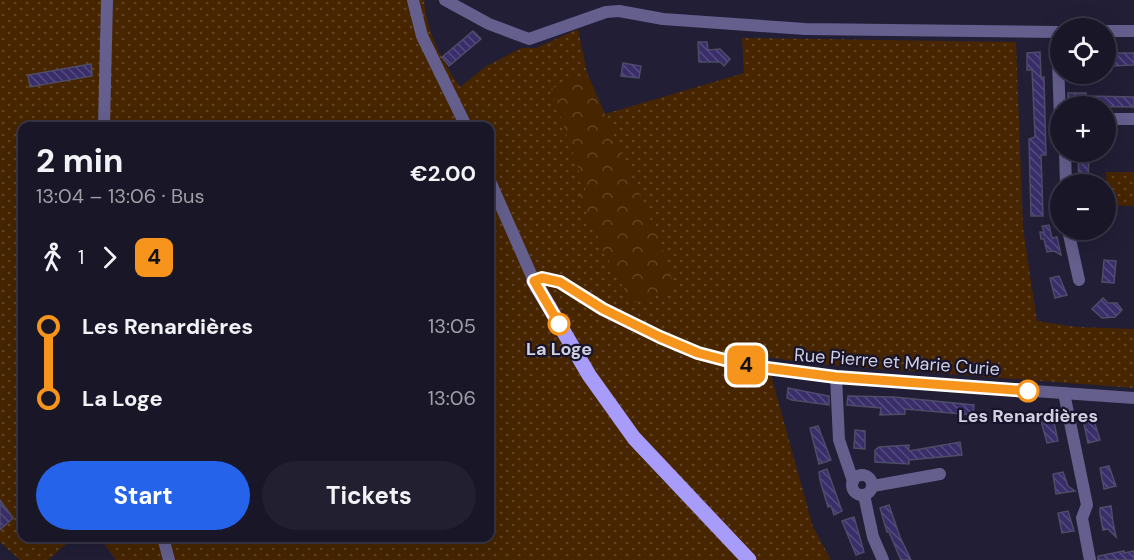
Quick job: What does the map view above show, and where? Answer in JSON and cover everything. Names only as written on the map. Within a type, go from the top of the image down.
[{"type":"main road","points":[[534,281],[589,375],[634,438],[749,560]]},
{"type":"street","points":[[104,122],[107,0]]},
{"type":"street","points":[[413,0],[418,26],[428,51],[464,122]]},
{"type":"street","points":[[445,0],[489,24],[529,39],[606,12],[619,11],[663,19],[805,29],[1050,32]]},
{"type":"street","points":[[1116,31],[1134,31]]},
{"type":"street","points":[[1116,119],[1134,119]]},
{"type":"street","points":[[494,190],[534,281]]},
{"type":"street","points":[[1070,240],[1079,280]]},
{"type":"street","name":"Rue Pierre et Marie Curie","points":[[534,281],[542,278],[560,282],[603,309],[698,353],[779,371],[1134,398]]},
{"type":"street","points":[[836,377],[839,440],[853,481],[857,476],[864,474],[869,477],[868,490],[873,537],[883,560]]},
{"type":"street","points":[[1064,393],[1087,505],[1082,518],[1090,560]]},
{"type":"street","points":[[868,490],[940,474]]},
{"type":"street","points":[[164,542],[169,560]]},
{"type":"green space","points":[[0,0],[424,0],[428,24],[436,46],[460,87],[485,67],[521,48],[536,48],[578,29],[587,73],[605,114],[744,73],[742,38],[1016,42],[1023,228],[1037,321],[1076,327],[1134,329],[1134,388],[816,364],[766,357],[813,527],[831,560],[116,560],[103,542],[494,542],[494,122],[18,122],[18,542],[68,542],[48,560],[20,560],[0,542]]},
{"type":"green space","points":[[587,73],[660,241],[675,289],[632,303],[603,250],[579,193],[586,191],[551,89]]},
{"type":"green space","points":[[1106,172],[1134,172],[1134,206],[1116,205],[1116,174],[1106,174]]},
{"type":"building","points":[[473,31],[481,39],[449,66],[442,57]]},
{"type":"building","points":[[698,42],[707,42],[708,50],[720,49],[730,59],[724,66],[720,62],[699,62]]},
{"type":"building","points":[[1040,52],[1041,77],[1044,77],[1046,155],[1041,155],[1043,216],[1031,216],[1029,139],[1035,137],[1032,70],[1027,70],[1027,53]]},
{"type":"building","points":[[1116,53],[1134,53],[1134,65],[1116,66]]},
{"type":"building","points":[[623,63],[641,66],[639,78],[621,76]]},
{"type":"building","points":[[91,64],[92,76],[30,87],[28,75]]},
{"type":"building","points":[[1068,93],[1086,93],[1086,96],[1068,96]]},
{"type":"building","points":[[1116,97],[1134,97],[1134,107],[1116,107]]},
{"type":"building","points":[[1078,162],[1089,162],[1088,174],[1079,174]]},
{"type":"building","points":[[1049,225],[1050,240],[1058,240],[1061,255],[1054,251],[1047,252],[1044,239],[1041,239],[1040,232],[1044,232],[1042,226]]},
{"type":"building","points":[[1104,260],[1116,261],[1114,283],[1102,282]]},
{"type":"building","points":[[1059,276],[1067,295],[1055,298],[1050,278]]},
{"type":"building","points":[[1103,298],[1108,303],[1117,303],[1122,310],[1115,317],[1102,318],[1092,309]]},
{"type":"building","points":[[788,388],[829,396],[829,405],[787,398]]},
{"type":"building","points":[[848,396],[894,397],[974,405],[973,415],[905,409],[905,414],[880,415],[881,408],[847,405]]},
{"type":"building","points":[[1093,417],[1100,440],[1088,443],[1083,419]]},
{"type":"building","points":[[1053,418],[1058,441],[1047,443],[1041,421]]},
{"type":"building","points":[[818,426],[831,460],[819,464],[810,428]]},
{"type":"building","points":[[855,430],[865,431],[865,449],[854,448]]},
{"type":"building","points":[[960,442],[962,455],[909,460],[909,464],[875,462],[875,450],[879,447],[909,445],[909,451]]},
{"type":"building","points":[[1109,466],[1116,486],[1104,489],[1100,468]]},
{"type":"building","points":[[827,469],[842,511],[834,515],[831,506],[828,507],[820,480],[819,472]]},
{"type":"building","points":[[1063,472],[1068,486],[1075,491],[1056,494],[1053,474]]},
{"type":"building","points":[[0,500],[13,518],[0,530]]},
{"type":"building","points":[[889,505],[911,560],[901,560],[887,532],[880,508]]},
{"type":"building","points":[[1111,506],[1116,537],[1108,529],[1103,530],[1100,514],[1100,508]]},
{"type":"building","points":[[1068,511],[1074,531],[1062,533],[1058,513]]},
{"type":"building","points":[[854,517],[864,552],[856,555],[842,521]]},
{"type":"building","points":[[1124,551],[1124,553],[1134,551],[1134,560],[1098,560],[1098,556]]},
{"type":"bus line","name":"4","points":[[559,324],[534,281],[551,278],[603,309],[660,337],[698,353],[744,365],[836,377],[1028,391]]},
{"type":"place","name":"La Loge","points":[[559,324]]},
{"type":"place","name":"Les Renardières","points":[[1028,391]]}]
